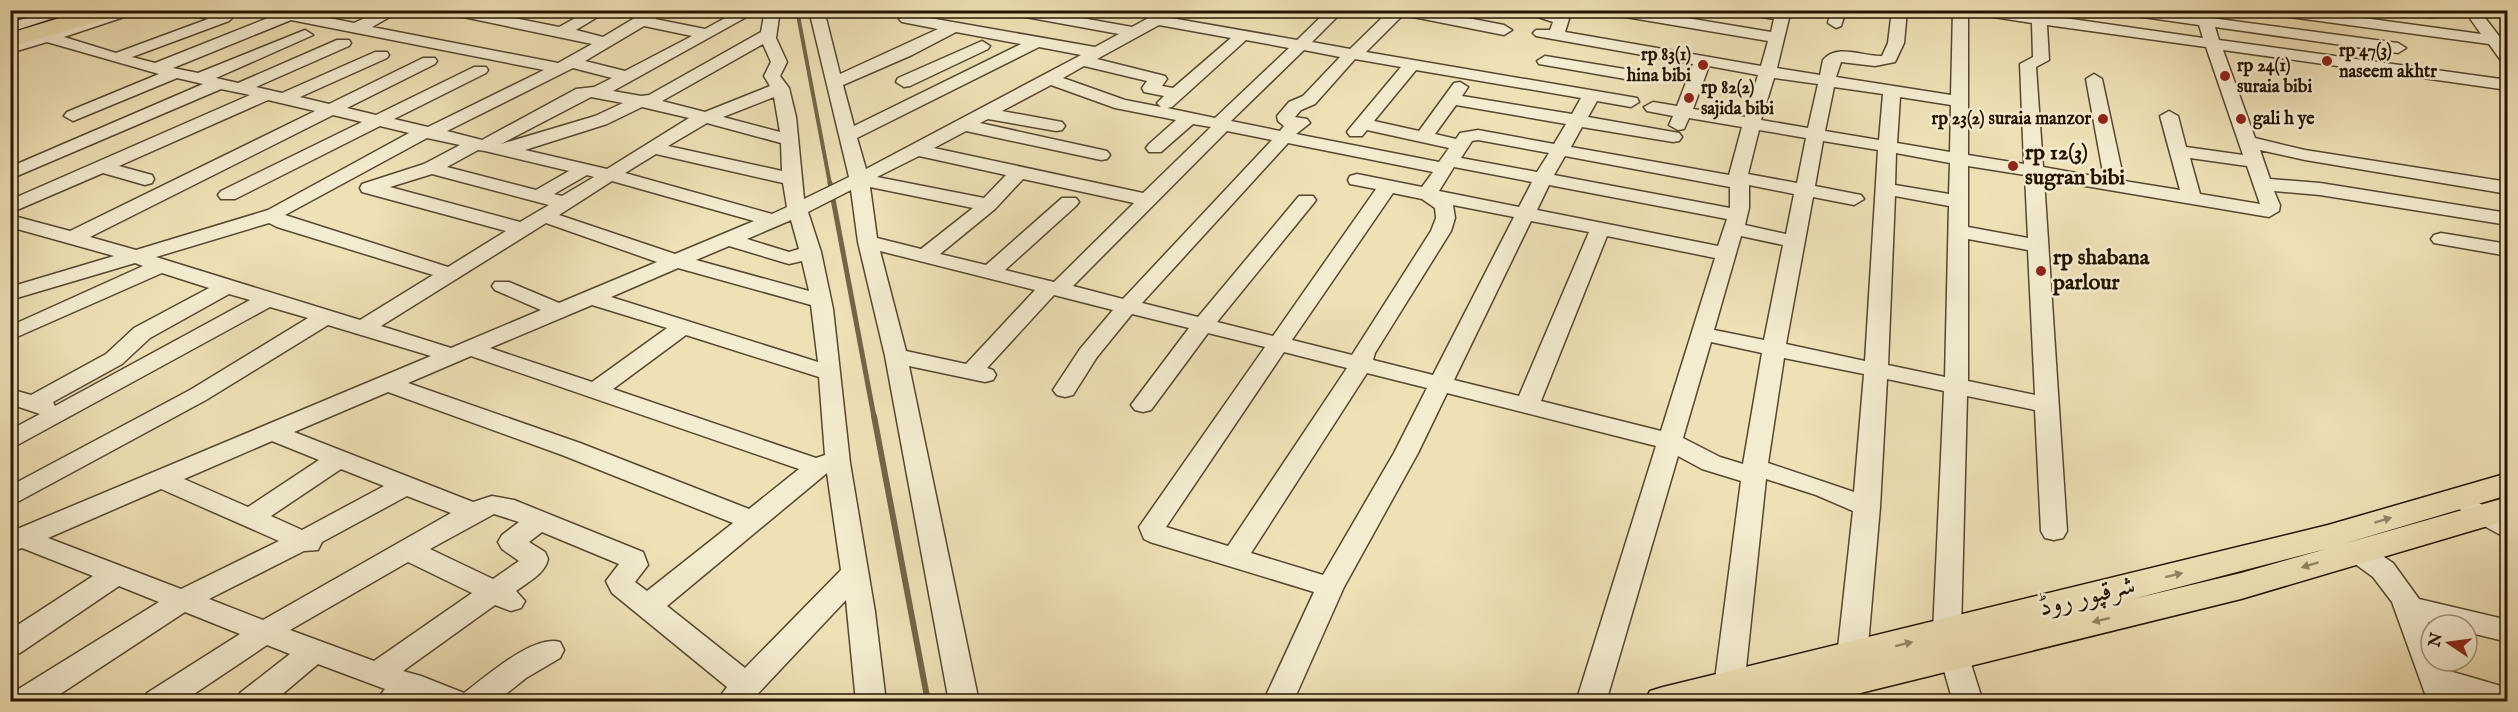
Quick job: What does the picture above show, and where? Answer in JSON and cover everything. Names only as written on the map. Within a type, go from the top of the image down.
[{"type":"highway","points":[[10,34],[93,10]]},
{"type":"highway","points":[[10,40],[112,10]]},
{"type":"main road","name":"شرقپور روڈ","points":[[1663,702],[1744,694],[1951,644],[2241,586],[2488,512],[2508,484]]},
{"type":"main road","name":"شرقپور روڈ","points":[[1744,694],[1852,657],[1951,644],[2330,536],[2488,512]]},
{"type":"street","points":[[10,28],[71,10]]},
{"type":"street","points":[[10,48],[138,10]]},
{"type":"street","points":[[116,58],[224,18],[202,13],[205,10]]},
{"type":"street","points":[[264,10],[626,76]]},
{"type":"street","points":[[356,28],[394,10]]},
{"type":"street","points":[[449,10],[605,43]]},
{"type":"street","points":[[514,23],[539,10]]},
{"type":"street","points":[[560,32],[602,10]]},
{"type":"street","points":[[13,291],[273,215],[321,185],[565,65],[660,10]]},
{"type":"street","points":[[773,10],[769,34],[770,43],[779,62],[772,76],[781,88],[790,140],[791,179],[801,207],[821,301],[830,373],[828,463],[861,602],[868,699]]},
{"type":"street","points":[[816,10],[859,179],[868,242],[896,356],[964,702]]},
{"type":"street","points":[[1009,10],[1133,32]]},
{"type":"street","points":[[16,540],[773,220],[918,150],[1175,10]]},
{"type":"street","points":[[896,356],[979,374],[1053,289],[1148,200],[1297,46],[1337,10]]},
{"type":"street","points":[[1290,130],[1286,116],[1295,106],[1309,100],[1350,55],[1362,48],[1400,10],[1504,30]]},
{"type":"street","points":[[1524,10],[1561,19],[1545,61],[1530,84]]},
{"type":"street","points":[[1608,10],[1782,22]]},
{"type":"street","points":[[1746,10],[1782,22]]},
{"type":"street","points":[[1744,694],[1755,472],[1779,315],[1796,242],[1827,81],[1833,58],[1883,61],[1890,59],[1896,43],[1900,10]]},
{"type":"street","points":[[1961,10],[1951,644],[1968,702]]},
{"type":"street","points":[[1973,10],[2507,85]]},
{"type":"street","points":[[2122,10],[2203,16],[2398,48]]},
{"type":"street","points":[[2267,10],[2500,41]]},
{"type":"street","points":[[2416,10],[2438,13]]},
{"type":"street","points":[[2470,10],[2500,41],[2508,59]]},
{"type":"street","points":[[596,93],[706,34],[743,11]]},
{"type":"street","points":[[155,69],[289,15]]},
{"type":"street","points":[[1653,107],[2269,211],[2271,208],[2263,184],[2203,16]]},
{"type":"street","points":[[906,19],[1036,42],[1087,56],[1159,79],[1150,88],[1176,94]]},
{"type":"street","points":[[1156,20],[1631,102]]},
{"type":"street","points":[[2039,20],[2041,60],[2028,64],[2054,531]]},
{"type":"street","points":[[640,21],[706,34]]},
{"type":"street","points":[[1591,702],[1736,222],[1741,201],[1740,166],[1770,72],[1782,22]]},
{"type":"street","points":[[833,83],[940,36],[954,27]]},
{"type":"street","points":[[504,151],[601,120],[641,101],[654,99],[769,34]]},
{"type":"street","points":[[198,79],[305,35]]},
{"type":"street","points":[[1553,35],[1960,101]]},
{"type":"street","points":[[904,82],[986,47],[940,36]]},
{"type":"street","points":[[1156,112],[1242,36]]},
{"type":"street","points":[[48,37],[155,69],[610,175],[773,220]]},
{"type":"street","points":[[238,89],[344,42]]},
{"type":"street","points":[[848,136],[1036,42]]},
{"type":"street","points":[[10,207],[102,167],[381,55]]},
{"type":"street","points":[[1661,168],[1703,60]]},
{"type":"street","points":[[1545,61],[1638,76]]},
{"type":"street","points":[[70,239],[429,62]]},
{"type":"street","points":[[1411,65],[1359,128],[1424,137],[1451,158]]},
{"type":"street","points":[[228,195],[480,70]]},
{"type":"street","points":[[73,116],[175,73]]},
{"type":"street","points":[[924,73],[955,84]]},
{"type":"street","points":[[1424,137],[1470,74]]},
{"type":"street","points":[[1048,78],[1101,99],[1156,112],[1220,125],[1290,130],[1451,158],[1736,222],[1796,242]]},
{"type":"street","points":[[2094,79],[2115,185]]},
{"type":"street","points":[[10,174],[218,84]]},
{"type":"street","points":[[542,206],[565,203],[701,119],[781,88]]},
{"type":"street","points":[[1852,657],[1867,507],[1887,189],[1886,146],[1892,91]]},
{"type":"street","points":[[512,93],[560,105]]},
{"type":"street","points":[[522,229],[366,189],[431,168],[582,93],[596,93],[671,107],[701,119],[790,140]]},
{"type":"street","points":[[1278,702],[1330,587],[1406,453],[1543,178],[1592,95]]},
{"type":"street","points":[[1452,99],[1673,137]]},
{"type":"street","points":[[984,113],[1056,126]]},
{"type":"street","points":[[2169,116],[2192,199]]},
{"type":"street","points":[[1155,148],[1188,119]]},
{"type":"street","points":[[963,125],[1101,154]]},
{"type":"street","points":[[1065,390],[1088,354],[1127,307],[1290,130],[1323,128]]},
{"type":"street","points":[[1427,194],[1466,137],[1474,135],[1854,199]]},
{"type":"street","points":[[2248,142],[2305,155],[2508,188]]},
{"type":"street","points":[[652,148],[791,179]]},
{"type":"street","points":[[918,150],[1148,200]]},
{"type":"street","points":[[2179,151],[2255,162]]},
{"type":"street","points":[[102,167],[145,179]]},
{"type":"street","points":[[431,168],[542,206],[638,246],[648,253],[821,301]]},
{"type":"street","points":[[363,327],[522,229],[542,206],[585,169]]},
{"type":"street","points":[[923,257],[988,205],[1018,173]]},
{"type":"street","points":[[859,179],[988,205]]},
{"type":"street","points":[[1357,180],[1726,254]]},
{"type":"street","points":[[2263,184],[2320,189],[2508,219]]},
{"type":"street","points":[[1330,587],[1159,535],[1153,532],[1152,527],[1387,187]]},
{"type":"street","points":[[1887,189],[1959,202]]},
{"type":"street","points":[[1234,558],[1361,365],[1364,353],[1444,224],[1446,206],[1442,201],[1427,194]]},
{"type":"street","points":[[1143,405],[1202,326],[1306,200]]},
{"type":"street","points":[[989,273],[1069,202]]},
{"type":"street","points":[[273,215],[279,222],[450,274]]},
{"type":"street","points":[[10,221],[136,256],[161,266],[363,327],[460,351],[828,463]]},
{"type":"street","points":[[1527,406],[1600,229]]},
{"type":"street","points":[[1959,231],[2038,246]]},
{"type":"street","points":[[727,239],[789,258],[811,252]]},
{"type":"street","points":[[2441,239],[2508,250]]},
{"type":"street","points":[[868,242],[1669,441],[1711,463],[1825,489],[1867,507]]},
{"type":"street","points":[[10,334],[161,266]]},
{"type":"street","points":[[21,400],[114,359],[125,346],[142,333],[228,286]]},
{"type":"street","points":[[502,286],[558,310]]},
{"type":"street","points":[[590,297],[830,373]]},
{"type":"street","points":[[10,441],[270,298]]},
{"type":"street","points":[[10,496],[198,395],[327,316]]},
{"type":"street","points":[[595,391],[684,326]]},
{"type":"street","points":[[1702,334],[2047,405]]},
{"type":"street","points":[[385,383],[571,449],[754,521]]},
{"type":"street","points":[[21,400],[60,414]]},
{"type":"street","points":[[271,432],[473,512]]},
{"type":"street","points":[[250,518],[339,459]]},
{"type":"street","points":[[647,607],[828,463]]},
{"type":"street","points":[[160,479],[305,541]]},
{"type":"street","points":[[23,702],[183,600],[305,541],[406,485]]},
{"type":"street","points":[[158,702],[266,631],[473,512],[498,505],[633,559],[634,565],[622,578],[620,584],[738,693],[853,575]]},
{"type":"street","points":[[379,673],[503,597],[535,562],[511,542],[539,520]]},
{"type":"street","points":[[16,540],[118,573],[314,651],[379,673],[401,693],[454,702]]},
{"type":"street","points":[[406,550],[503,597]]},
{"type":"street","points":[[2356,551],[2393,579],[2410,607],[2440,690],[2503,698]]},
{"type":"street","points":[[10,645],[118,573]]},
{"type":"street","points":[[2410,607],[2508,631]]},
{"type":"street","points":[[474,702],[516,670],[550,650]]},
{"type":"street","points":[[251,702],[314,651]]},
{"type":"waterway","points":[[797,10],[830,184]]},
{"type":"waterway","points":[[830,183],[874,417]]},
{"type":"waterway","points":[[874,416],[928,702]]},
{"type":"place","name":"rp 47(3) naseem akhtr","points":[[2327,61]]},
{"type":"place","name":"rp 83(1) hina bibi","points":[[1703,65]]},
{"type":"place","name":"rp 24(1) suraia bibi","points":[[2225,76]]},
{"type":"place","name":"rp 82(2) sajida bibi","points":[[1689,98]]},
{"type":"place","name":"rp 23(2) suraia manzor","points":[[2103,119]]},
{"type":"place","name":"gali h ye","points":[[2241,119]]},
{"type":"place","name":"rp 12(3) sugran bibi","points":[[2013,166]]},
{"type":"place","name":"rp shabana parlour","points":[[2041,271]]}]
